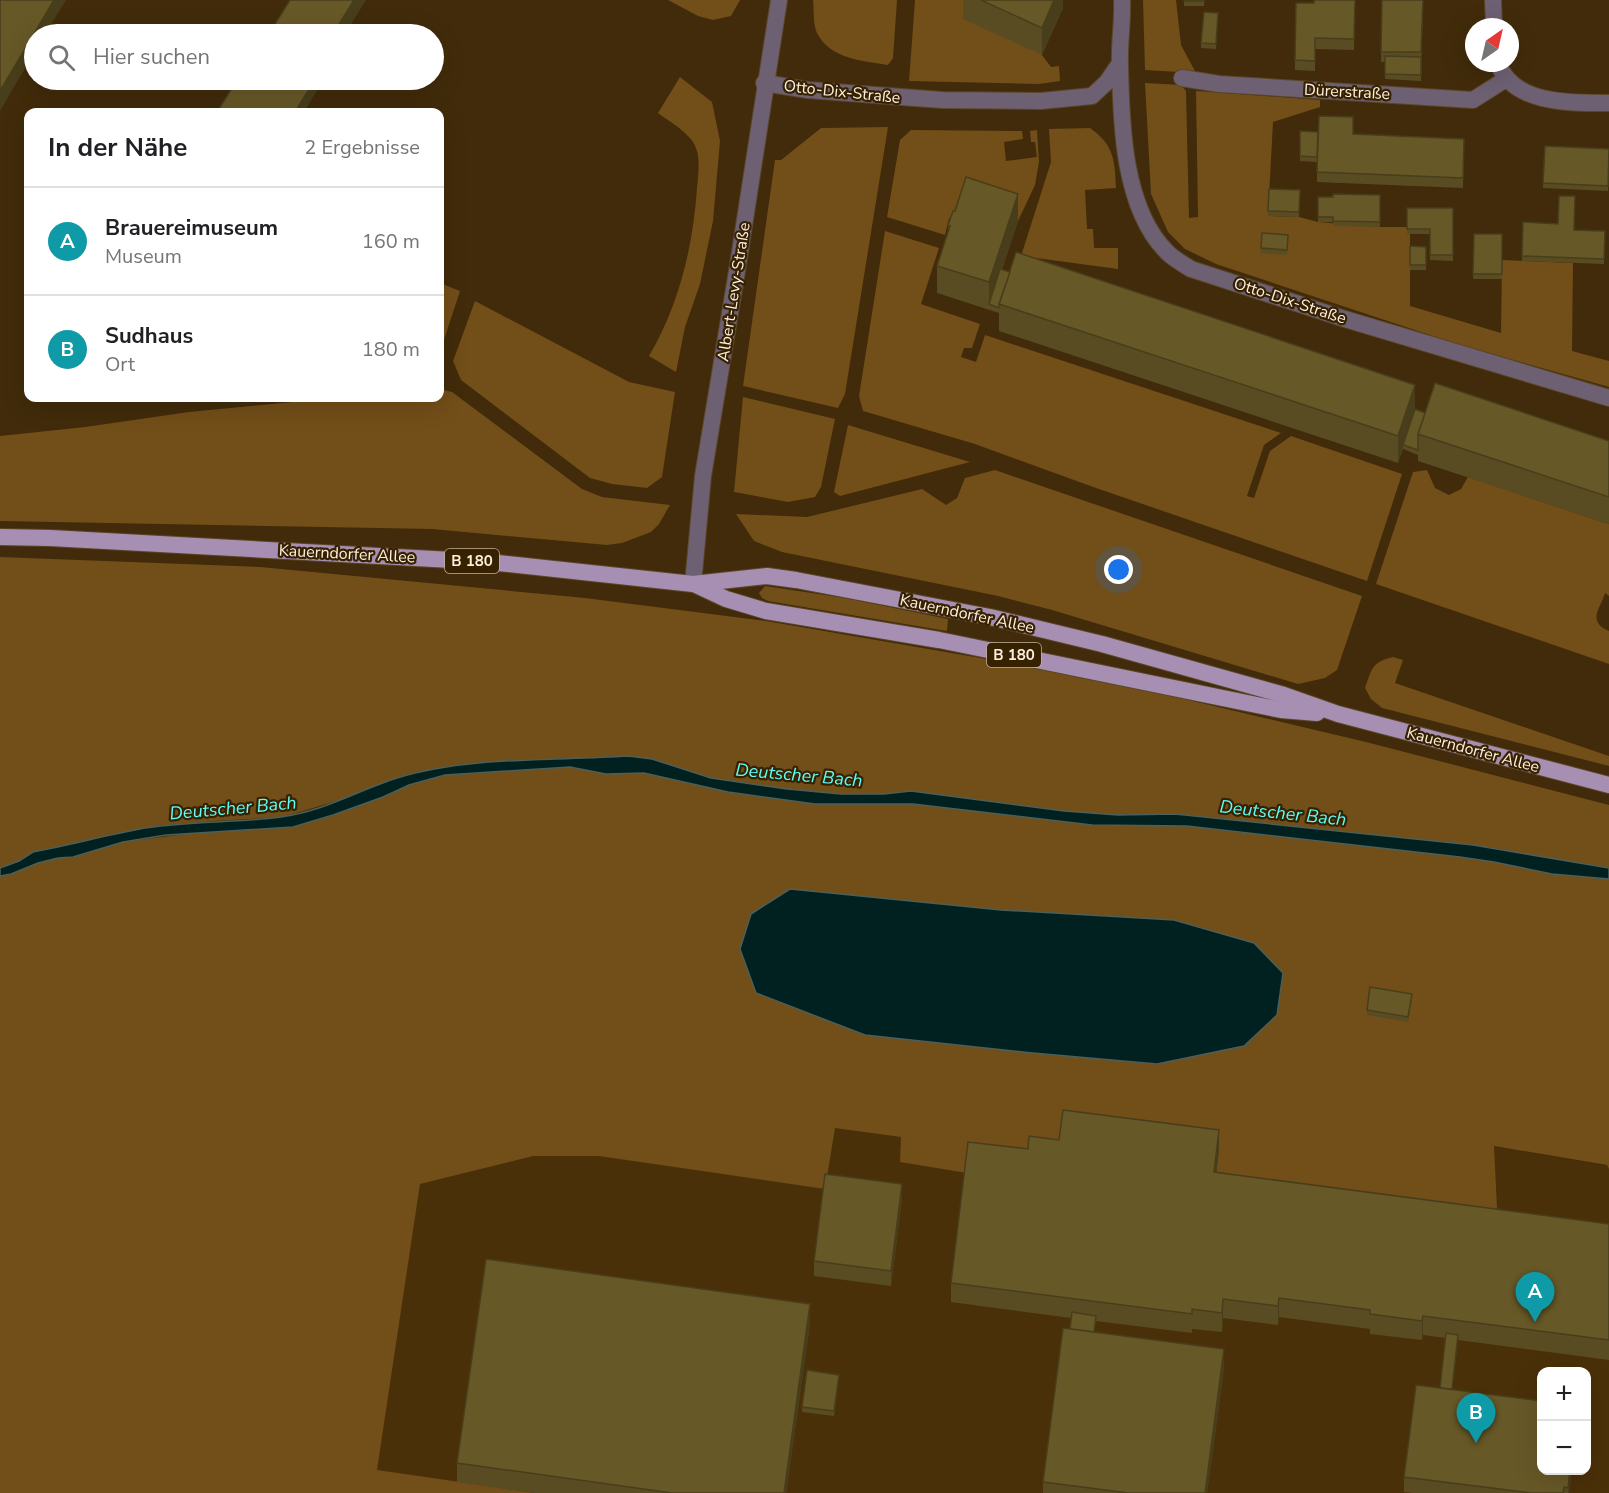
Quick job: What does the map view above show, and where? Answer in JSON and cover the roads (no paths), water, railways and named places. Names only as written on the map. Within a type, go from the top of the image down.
[{"type":"main road","name":"Kauerndorfer Allee","points":[[0,537],[489,562],[693,584],[767,576],[990,617],[1102,644],[1284,695],[1338,714],[1609,785]]},
{"type":"main road","name":"Kauerndorfer Allee","points":[[693,584],[726,599],[766,611],[939,640],[1281,710],[1338,714]]},
{"type":"street","name":"Albert-Levy-Straße","points":[[693,584],[700,499],[778,0]]},
{"type":"street","name":"Otto-Dix-Straße","points":[[1122,0],[1120,63],[1123,136],[1133,195],[1156,239],[1169,254],[1191,269],[1345,319],[1609,398]]},
{"type":"street","points":[[1492,0],[1493,18]]},
{"type":"street","name":"Otto-Dix-Straße","points":[[765,83],[808,90],[931,100],[1041,101],[1092,96],[1107,82],[1120,63]]},
{"type":"street","points":[[1502,72],[1506,79],[1519,91],[1533,96],[1570,102],[1609,103]]},
{"type":"street","name":"Dürerstraße","points":[[1182,78],[1219,84],[1473,100],[1506,79]]},
{"type":"water","points":[[628,756],[652,759],[711,778],[787,789],[841,794],[884,794],[911,791],[1064,811],[1118,815],[1175,814],[1473,845],[1609,868],[1609,879],[1552,874],[1460,857],[1187,826],[1092,825],[913,804],[815,804],[728,792],[644,773],[606,774],[570,767],[445,775],[409,785],[383,797],[293,827],[166,835],[123,842],[73,857],[38,863],[0,876],[0,868],[19,861],[33,852],[145,828],[264,819],[296,814],[326,806],[397,778],[424,771],[482,763]]},
{"type":"water","points":[[790,889],[1001,910],[1174,920],[1254,943],[1283,973],[1277,1015],[1244,1046],[1157,1064],[865,1035],[756,993],[740,949],[751,914]]},
{"type":"place","name":"Brauereimuseum","points":[[1535,1322]]},
{"type":"place","name":"Sudhaus","points":[[1476,1443]]},
{"type":"water label","name":"Deutscher Bach","points":[[799,775]]},
{"type":"water label","name":"Deutscher Bach","points":[[233,808]]},
{"type":"water label","name":"Deutscher Bach","points":[[1283,813]]}]
